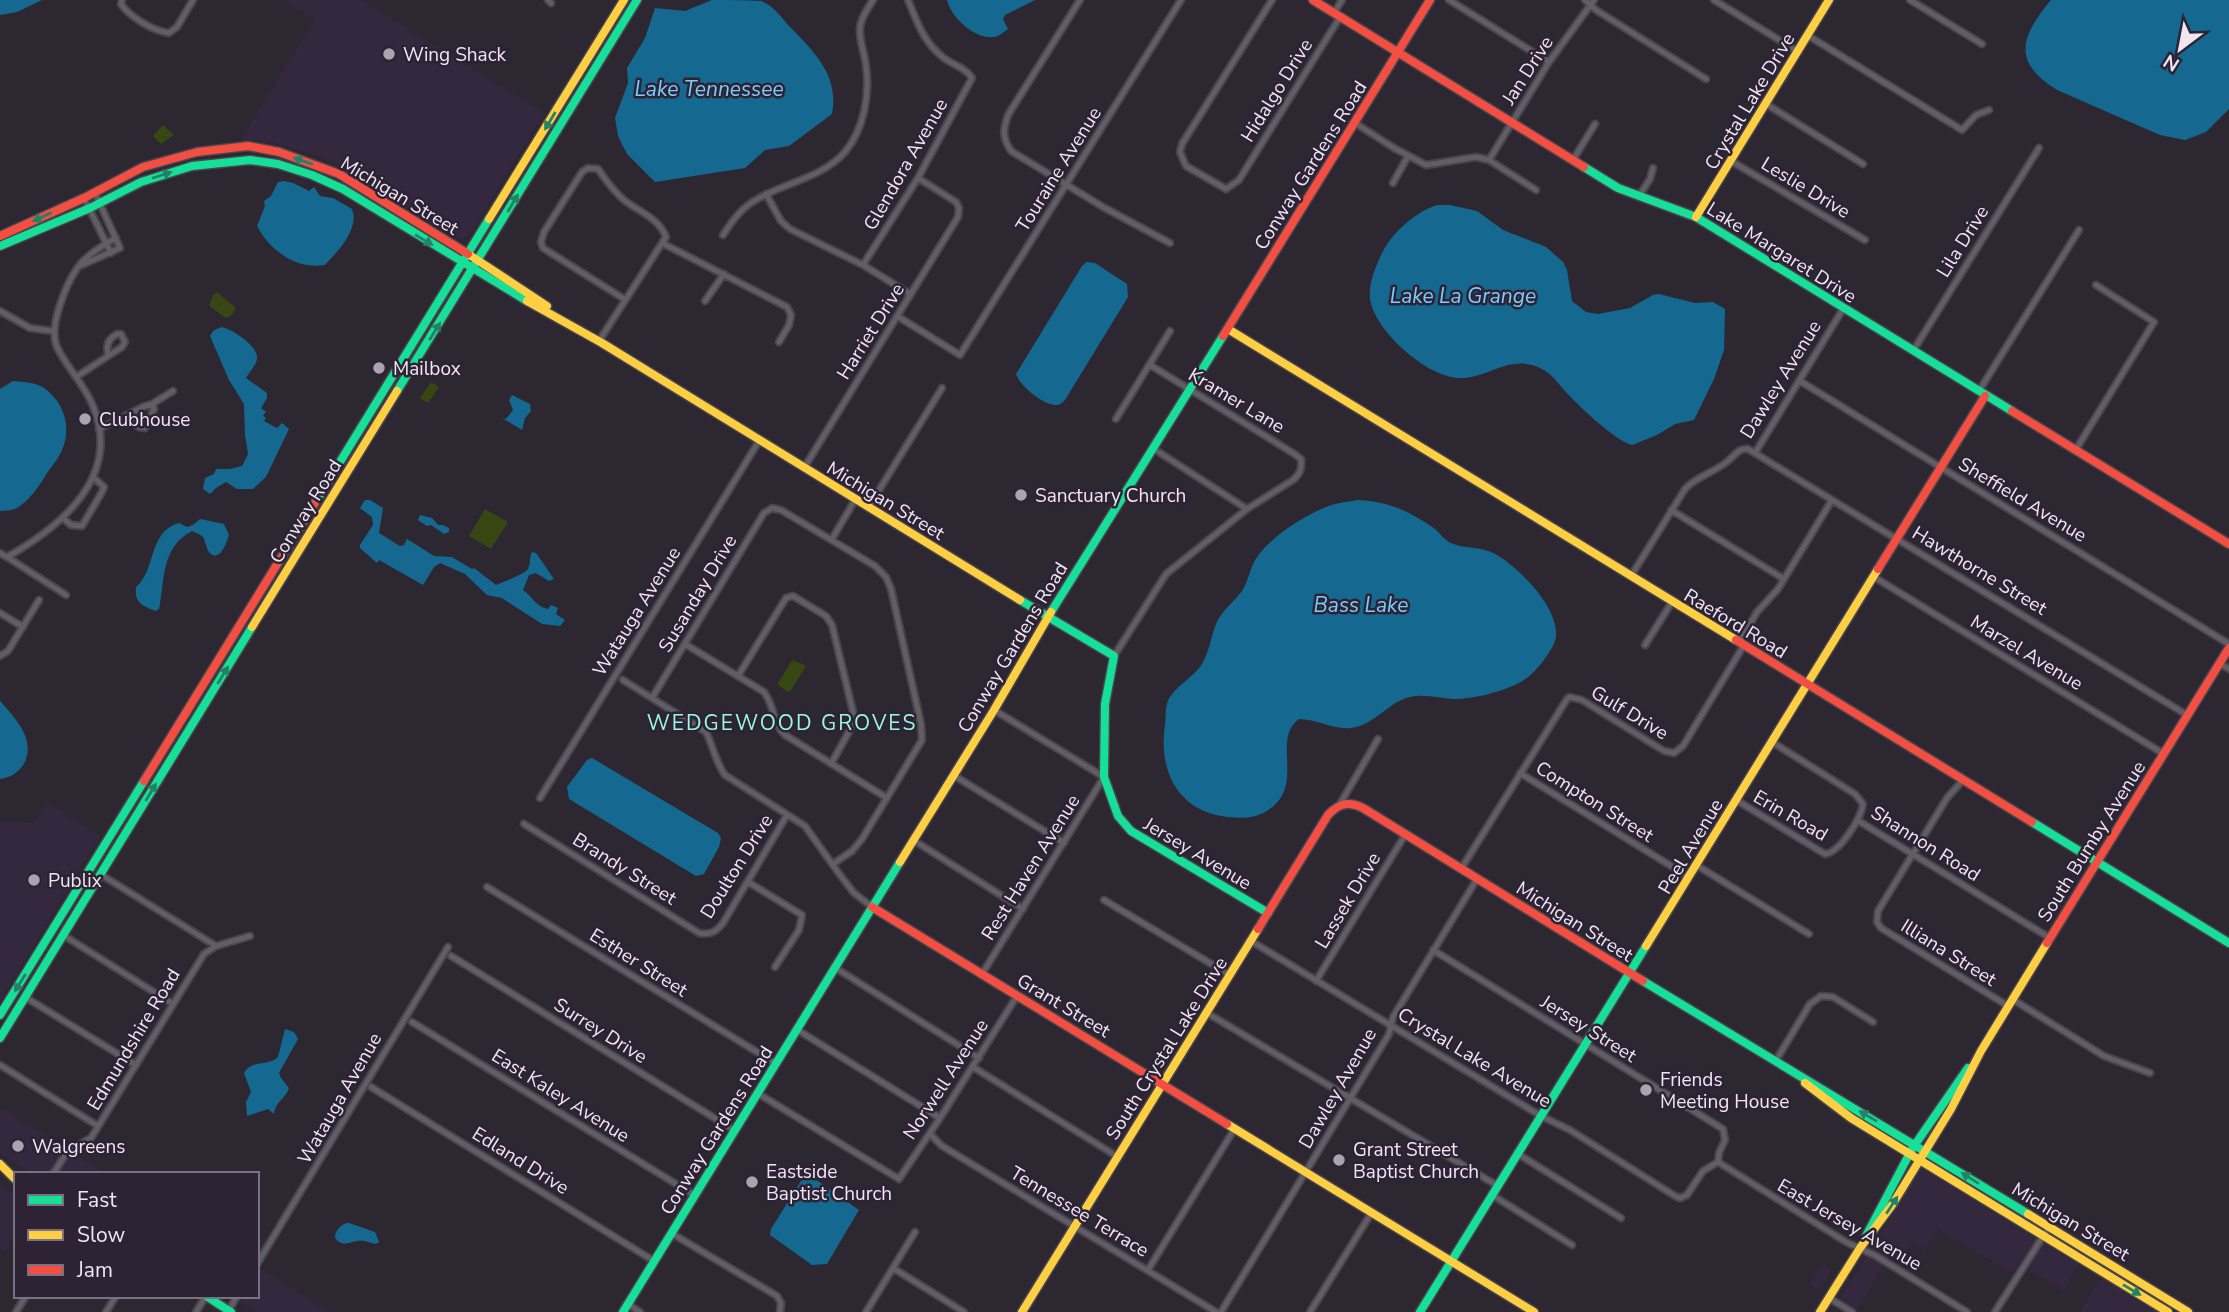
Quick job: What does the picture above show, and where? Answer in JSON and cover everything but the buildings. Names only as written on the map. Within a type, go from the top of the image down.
[{"type":"street","points":[[122,0],[121,4],[126,11],[160,32],[169,33],[177,27],[193,0]]},
{"type":"street","name":"Conway Road","points":[[0,1015],[624,0]]},
{"type":"street","name":"Conway Road","points":[[0,1038],[637,0]]},
{"type":"street","points":[[723,235],[742,210],[766,194],[802,181],[845,152],[859,128],[867,97],[866,66],[860,28],[873,0]]},
{"type":"street","name":"Glendora Avenue","points":[[863,265],[918,178],[972,78],[942,57],[924,37],[908,0]]},
{"type":"street","points":[[1080,0],[1008,115],[1003,129],[1004,140],[1011,151],[1122,219],[1170,243]]},
{"type":"street","name":"Touraine Avenue","points":[[897,316],[960,355],[1181,0]]},
{"type":"street","name":"Hidalgo Drive","points":[[1272,0],[1182,144],[1180,152],[1186,166],[1226,189],[1239,180],[1337,15],[1342,0]]},
{"type":"street","name":"Lake Margaret Drive","points":[[1312,0],[1618,188],[1639,197],[1669,204],[1696,217],[2229,544]]},
{"type":"street","name":"Conway Gardens Road","points":[[626,1308],[994,710],[1048,616],[1430,0]]},
{"type":"street","points":[[1448,0],[1549,62]]},
{"type":"street","points":[[1585,0],[1706,79]]},
{"type":"street","points":[[1714,0],[1797,51]]},
{"type":"street","name":"Crystal Lake Drive","points":[[1696,217],[1829,0]]},
{"type":"street","points":[[1910,0],[1982,44]]},
{"type":"street","name":"Jan Drive","points":[[1489,160],[1549,62],[1592,3]]},
{"type":"street","points":[[1807,35],[1962,130],[1976,115],[1989,110]]},
{"type":"street","points":[[570,109],[571,100],[585,74],[586,62]]},
{"type":"street","points":[[1766,104],[1863,164]]},
{"type":"street","points":[[1355,123],[1426,164],[1476,157],[1489,160],[1536,190]]},
{"type":"street","points":[[1573,160],[1595,124]]},
{"type":"street","name":"Michigan Street","points":[[0,236],[153,164],[197,152],[248,146],[279,152],[339,174],[475,265],[519,286],[572,325],[1114,656]]},
{"type":"street","name":"Lila Drive","points":[[1913,351],[2039,148]]},
{"type":"street","points":[[1393,183],[1408,156]]},
{"type":"street","name":"Michigan Street","points":[[0,246],[90,208],[141,181],[192,166],[250,160],[278,164],[343,189],[466,259]]},
{"type":"street","name":"Leslie Drive","points":[[1731,161],[1864,240]]},
{"type":"street","points":[[599,341],[624,299],[664,244],[666,237],[663,228],[612,189],[598,169],[588,168],[582,173],[544,232],[541,242],[543,248],[624,299]]},
{"type":"street","points":[[1639,197],[1653,168]]},
{"type":"street","name":"Harriet Drive","points":[[804,468],[958,217],[959,208],[956,202],[918,178]]},
{"type":"street","points":[[79,265],[120,248],[95,192]]},
{"type":"street","points":[[766,194],[781,221],[790,229],[863,265],[910,295]]},
{"type":"street","points":[[84,198],[111,253]]},
{"type":"street","points":[[1982,394],[2079,230]]},
{"type":"street","points":[[7,557],[28,545],[63,518],[81,498],[93,477],[101,444],[99,419],[92,402],[56,346],[53,331],[63,298],[79,265],[116,238]]},
{"type":"street","points":[[664,244],[787,307],[791,315],[789,324],[779,342]]},
{"type":"street","points":[[705,301],[724,274]]},
{"type":"street","points":[[2076,451],[2154,322],[2096,285]]},
{"type":"street","name":"Dawley Avenue","points":[[1631,576],[1691,482],[1717,469],[1743,448],[1755,453],[1843,309]]},
{"type":"street","points":[[0,311],[30,328],[53,331]]},
{"type":"street","name":"Raeford Road","points":[[1228,329],[2229,943]]},
{"type":"street","points":[[1116,419],[1170,331]]},
{"type":"street","points":[[76,377],[108,354]]},
{"type":"street","name":"Kramer Lane","points":[[1150,365],[1301,459],[1299,474],[1293,480],[1247,509]]},
{"type":"street","name":"Sheffield Avenue","points":[[1800,381],[2229,646]]},
{"type":"street","points":[[868,508],[942,388]]},
{"type":"street","points":[[99,429],[173,391]]},
{"type":"street","name":"Peel Avenue","points":[[1420,1312],[1874,577],[1982,394]]},
{"type":"street","points":[[124,417],[145,428],[154,409],[152,404]]},
{"type":"street","points":[[366,420],[373,430]]},
{"type":"street","name":"Watauga Avenue","points":[[540,798],[759,441]]},
{"type":"street","points":[[1104,777],[1105,704],[1114,656],[1166,574],[1247,509],[1154,449]]},
{"type":"street","name":"Hawthorne Street","points":[[1755,453],[2187,715]]},
{"type":"street","points":[[63,518],[71,525],[82,526],[102,492],[103,487],[93,477]]},
{"type":"street","points":[[833,864],[852,851],[862,839],[922,740],[921,724],[886,577],[875,566],[832,538],[855,500]]},
{"type":"street","points":[[1741,644],[1757,612],[1784,579],[1832,500]]},
{"type":"street","name":"Susanday Drive","points":[[652,698],[764,513],[772,508],[781,510],[832,538]]},
{"type":"street","points":[[1671,510],[1784,579]]},
{"type":"street","points":[[291,563],[291,550],[300,527]]},
{"type":"street","points":[[0,553],[66,595]]},
{"type":"street","name":"Marzel Avenue","points":[[1874,577],[2164,754]]},
{"type":"street","points":[[738,676],[786,598],[793,596],[825,616],[832,625],[854,716],[851,728],[831,764]]},
{"type":"street","points":[[0,656],[8,651],[39,600]]},
{"type":"street","points":[[1645,645],[1672,602]]},
{"type":"street","points":[[0,613],[23,627]]},
{"type":"street","points":[[685,644],[764,692],[769,699],[778,729],[887,798]]},
{"type":"street","name":"Gulf Drive","points":[[1520,773],[1570,697],[1582,700],[1664,751],[1674,753],[1683,746],[1741,644]]},
{"type":"street","name":"South Bumby Avenue","points":[[1820,1312],[1920,1160],[1951,1109],[1981,1051],[2229,646]]},
{"type":"street","points":[[2220,663],[2229,669]]},
{"type":"street","name":"Grant Street","points":[[623,680],[706,732],[719,767],[725,775],[805,826],[854,892],[872,907],[1534,1312]]},
{"type":"street","points":[[994,710],[1104,777]]},
{"type":"street","points":[[176,728],[187,733]]},
{"type":"street","points":[[1340,804],[1378,739]]},
{"type":"street","name":"Shannon Road","points":[[1772,742],[1855,794],[1863,804],[1857,820],[2050,938]]},
{"type":"street","points":[[1461,869],[1520,773]]},
{"type":"street","name":"Compton Street","points":[[1520,773],[1689,877]]},
{"type":"street","points":[[953,775],[1064,843]]},
{"type":"street","name":"Rest Haven Avenue","points":[[982,974],[1104,777]]},
{"type":"street","name":"Jersey Avenue","points":[[1104,777],[1118,817],[1131,831],[1268,913]]},
{"type":"street","points":[[1913,855],[1947,799],[1963,779]]},
{"type":"street","points":[[123,837],[132,800]]},
{"type":"street","name":"Erin Road","points":[[1736,800],[1825,853],[1835,851],[1840,846],[1857,820]]},
{"type":"street","name":"Michigan Street","points":[[1340,804],[1357,805],[1775,1062],[1851,1118],[2152,1305],[2168,1312]]},
{"type":"street","name":"South Crystal Lake Drive","points":[[1022,1312],[1328,816],[1340,804]]},
{"type":"street","name":"Doulton Drive","points":[[711,934],[723,923],[787,815]]},
{"type":"street","name":"Brandy Street","points":[[524,824],[699,933],[711,934]]},
{"type":"street","name":"Lassek Drive","points":[[1316,981],[1405,835]]},
{"type":"street","points":[[913,840],[1023,908]]},
{"type":"street","name":"Illiana Street","points":[[1913,855],[1878,911],[1877,922],[1881,928],[2110,1059],[2150,1073]]},
{"type":"street","points":[[1696,865],[1810,934]]},
{"type":"street","points":[[100,874],[216,946],[250,936]]},
{"type":"street","name":"Dawley Avenue","points":[[1221,1312],[1389,1034],[1392,1017],[1477,879]]},
{"type":"street","points":[[748,882],[802,915],[799,930],[775,967]]},
{"type":"street","name":"Esther Street","points":[[487,887],[775,1063]]},
{"type":"street","points":[[1104,900],[1230,975]]},
{"type":"street","points":[[66,909],[62,936],[173,1004]]},
{"type":"street","points":[[41,969],[51,945],[52,931]]},
{"type":"street","name":"Crystal Lake Avenue","points":[[1251,941],[1541,1116],[1570,1130],[1675,1196],[1684,1197],[1703,1171],[1718,1162]]},
{"type":"street","name":"Edmundshire Road","points":[[55,1172],[67,1152],[91,1138],[204,954],[216,946]]},
{"type":"street","name":"Watauga Avenue","points":[[259,1261],[448,947]]},
{"type":"street","name":"Jersey Street","points":[[1433,950],[1723,1129],[1726,1135],[1718,1162]]},
{"type":"street","name":"Surrey Drive","points":[[451,956],[734,1130]]},
{"type":"street","points":[[834,967],[979,1058]]},
{"type":"street","name":"Norwell Avenue","points":[[757,1093],[899,1179],[974,1067],[1017,996]]},
{"type":"street","points":[[1775,1062],[1810,1004],[1821,996],[1833,997],[1872,1022]]},
{"type":"street","points":[[25,997],[136,1065]]},
{"type":"street","points":[[1207,1013],[1498,1186]]},
{"type":"street","name":"East Kaley Avenue","points":[[412,1022],[694,1195]]},
{"type":"street","points":[[796,1030],[940,1118]]},
{"type":"street","name":"South Bumby Avenue","points":[[1860,1248],[1880,1205],[1910,1154],[1942,1102],[1981,1051]]},
{"type":"street","points":[[0,1066],[99,1126]]},
{"type":"street","points":[[974,1067],[1118,1157]]},
{"type":"street","name":"Michigan Street","points":[[1792,1073],[1820,1087],[2188,1312]]},
{"type":"street","name":"Edland Drive","points":[[371,1087],[654,1261]]},
{"type":"street","points":[[1148,1270],[1236,1128]]},
{"type":"street","name":"Tennessee Terrace","points":[[930,1134],[942,1146],[1216,1312]]},
{"type":"street","points":[[1518,1154],[1621,1217]]},
{"type":"street","name":"East Jersey Avenue","points":[[1718,1162],[1846,1242],[1967,1312]]},
{"type":"street","points":[[0,1164],[14,1179]]},
{"type":"street","points":[[1492,1195],[1572,1245]]},
{"type":"street","points":[[2006,1213],[2010,1203]]},
{"type":"street","points":[[1310,1312],[1372,1212]]},
{"type":"street","points":[[1995,1312],[2049,1227]]},
{"type":"street","points":[[866,1312],[915,1232]]},
{"type":"street","points":[[671,1233],[777,1296],[781,1304],[780,1312]]},
{"type":"street","points":[[2096,1268],[2102,1259]]},
{"type":"street","points":[[893,1268],[964,1312]]},
{"type":"street","points":[[2152,1305],[2158,1294]]},
{"type":"street","points":[[209,1298],[230,1311]]},
{"type":"street","points":[[1829,1298],[1852,1312]]},
{"type":"street","points":[[626,1308],[640,1312]]},
{"type":"shaded area","points":[[283,0],[361,0],[544,113],[468,237],[461,239],[320,157],[268,141],[241,139],[315,20]]},
{"type":"shaded area","points":[[47,802],[100,836],[0,1002],[0,821],[34,823]]},
{"type":"shaded area","points":[[0,1107],[104,1172],[29,1172],[0,1154]]},
{"type":"shaded area","points":[[1924,1170],[2079,1265],[2064,1291],[2019,1263],[2012,1273],[1938,1229],[1925,1250],[1912,1242],[1899,1263],[1889,1257],[1856,1311],[1839,1300],[1919,1171]]},
{"type":"shaded area","points":[[0,1185],[14,1193],[14,1241],[12,1240],[5,1252],[0,1249]]},
{"type":"shaded area","points":[[1821,1264],[1831,1270],[1819,1290],[1809,1284]]},
{"type":"shaded area","points":[[259,1268],[330,1312],[257,1312],[239,1301],[240,1298],[259,1298]]},
{"type":"shaded area","points":[[2101,1278],[2157,1312],[2080,1312]]},
{"type":"green space","points":[[163,125],[174,135],[161,144],[153,136]]},
{"type":"green space","points":[[217,292],[236,308],[232,315],[226,318],[209,306]]},
{"type":"green space","points":[[431,382],[439,387],[428,403],[420,398]]},
{"type":"green space","points":[[485,509],[508,522],[491,549],[469,536]]},
{"type":"green space","points":[[792,660],[805,665],[805,668],[788,692],[778,683]]},
{"type":"water","points":[[0,0],[42,0],[17,12],[0,15]]},
{"type":"water","name":"Lake Tennessee","points":[[712,0],[761,1],[775,10],[810,48],[824,68],[832,89],[832,114],[789,146],[765,150],[745,168],[655,182],[627,154],[618,136],[615,118],[628,83],[627,68],[645,38],[655,8],[685,11]]},
{"type":"water","points":[[947,0],[1035,0],[1005,15],[1003,19],[1008,29],[998,36],[990,37],[974,32],[960,21]]},
{"type":"water","points":[[2051,0],[2229,0],[2229,109],[2206,132],[2185,140],[2160,135],[2057,90],[2033,69],[2025,48],[2027,37]]},
{"type":"water","points":[[284,181],[309,191],[314,187],[320,196],[333,198],[352,209],[354,217],[350,232],[325,265],[304,265],[285,257],[269,243],[257,226],[265,206],[264,201],[271,196],[278,182]]},
{"type":"water","name":"Lake La Grange","points":[[1437,205],[1477,211],[1503,230],[1546,247],[1563,262],[1572,301],[1586,312],[1598,314],[1630,308],[1659,294],[1695,303],[1713,302],[1725,309],[1724,350],[1714,379],[1694,420],[1675,424],[1632,445],[1598,422],[1544,370],[1532,365],[1510,365],[1479,375],[1457,378],[1431,369],[1403,349],[1381,324],[1374,311],[1370,299],[1371,281],[1382,253],[1392,238],[1413,218]]},
{"type":"water","points":[[1087,262],[1095,263],[1127,284],[1128,297],[1065,400],[1058,405],[1050,404],[1027,389],[1016,374]]},
{"type":"water","points":[[221,327],[244,339],[254,349],[257,359],[246,378],[267,393],[261,408],[266,412],[264,421],[277,428],[282,423],[289,429],[266,477],[253,489],[237,489],[226,482],[210,494],[203,489],[205,478],[214,474],[216,469],[242,466],[248,454],[244,404],[229,380],[210,336]]},
{"type":"water","points":[[13,381],[37,385],[51,394],[61,408],[66,433],[59,456],[32,495],[18,507],[0,511],[0,389]]},
{"type":"water","points":[[512,395],[530,404],[531,411],[525,418],[522,430],[502,418],[506,419],[513,410],[509,400]]},
{"type":"water","points":[[365,500],[383,508],[379,533],[400,546],[404,545],[407,539],[434,556],[452,557],[474,568],[496,585],[526,571],[532,552],[536,553],[554,579],[549,581],[536,573],[529,575],[523,590],[540,606],[548,609],[551,605],[558,608],[556,614],[565,620],[560,626],[542,624],[502,598],[487,595],[465,574],[440,563],[434,567],[423,585],[379,560],[377,563],[360,548],[373,525],[372,517],[360,508]]},
{"type":"water","name":"Bass Lake","points":[[1357,500],[1398,508],[1426,523],[1451,543],[1486,550],[1506,561],[1535,588],[1550,611],[1556,633],[1553,645],[1540,665],[1527,678],[1495,692],[1462,699],[1424,696],[1406,698],[1366,723],[1351,728],[1299,719],[1291,728],[1288,739],[1287,778],[1278,802],[1265,812],[1247,818],[1228,817],[1196,807],[1184,798],[1175,786],[1165,758],[1166,711],[1169,698],[1202,664],[1218,619],[1242,591],[1263,549],[1307,516],[1330,506]]},
{"type":"water","points":[[420,515],[432,518],[438,525],[449,528],[449,532],[444,534],[431,525],[427,526],[418,520]]},
{"type":"water","points":[[200,519],[224,524],[229,535],[223,549],[218,555],[211,554],[203,537],[192,531],[182,538],[169,556],[159,609],[156,611],[143,605],[136,597],[136,587],[147,571],[162,534],[179,523],[187,527]]},
{"type":"water","points":[[0,701],[22,729],[28,749],[20,769],[15,774],[0,779]]},
{"type":"water","points":[[592,758],[718,833],[721,838],[719,847],[704,874],[696,876],[569,799],[567,787],[587,760]]},
{"type":"water","points":[[285,1029],[294,1032],[298,1039],[279,1073],[289,1088],[288,1091],[276,1106],[274,1114],[268,1109],[247,1116],[246,1102],[251,1092],[244,1073],[255,1064],[269,1062],[278,1057]]},
{"type":"water","points":[[812,1177],[859,1210],[827,1264],[812,1265],[770,1235],[771,1229],[801,1181]]},
{"type":"water","points":[[349,1223],[375,1232],[379,1242],[376,1244],[362,1240],[340,1243],[335,1238],[336,1232]]},
{"type":"traffic: fast","points":[[397,391],[637,0]]},
{"type":"traffic: fast","points":[[0,246],[90,208],[141,182],[192,166],[250,160],[278,164],[343,189],[527,301]]},
{"type":"traffic: fast","points":[[1584,167],[1618,188],[1696,217],[2012,411]]},
{"type":"traffic: fast","points":[[316,501],[489,219]]},
{"type":"traffic: fast","points":[[1051,612],[1223,336]]},
{"type":"traffic: fast","points":[[1020,600],[1114,656],[1105,704],[1104,777],[1118,816],[1131,831],[1268,913]]},
{"type":"traffic: fast","points":[[0,1038],[252,627]]},
{"type":"traffic: fast","points":[[0,1015],[144,781]]},
{"type":"traffic: fast","points":[[2032,822],[2229,943]]},
{"type":"traffic: fast","points":[[623,1312],[900,862]]},
{"type":"traffic: fast","points":[[1420,1312],[1646,946]]},
{"type":"traffic: fast","points":[[1643,981],[2028,1214]]},
{"type":"traffic: fast","points":[[1866,1236],[1912,1149],[1968,1068]]},
{"type":"traffic: fast","points":[[209,1298],[231,1312]]},
{"type":"traffic: slow","points":[[489,219],[624,0]]},
{"type":"traffic: slow","points":[[1696,217],[1829,0]]},
{"type":"traffic: slow","points":[[468,254],[547,306]]},
{"type":"traffic: slow","points":[[527,301],[602,343],[1020,600]]},
{"type":"traffic: slow","points":[[1228,329],[1736,640]]},
{"type":"traffic: slow","points":[[252,627],[397,391]]},
{"type":"traffic: slow","points":[[1646,946],[1878,569]]},
{"type":"traffic: slow","points":[[900,862],[1051,612]]},
{"type":"traffic: slow","points":[[1022,1312],[1258,929]]},
{"type":"traffic: slow","points":[[1820,1312],[1860,1248],[1892,1205],[2047,943]]},
{"type":"traffic: slow","points":[[1805,1083],[1851,1118],[2168,1312]]},
{"type":"traffic: slow","points":[[1227,1124],[1534,1312]]},
{"type":"traffic: slow","points":[[0,1164],[14,1178]]},
{"type":"traffic: slow","points":[[2028,1214],[2188,1312]]},
{"type":"traffic: jam","points":[[1313,0],[1584,167]]},
{"type":"traffic: jam","points":[[1223,336],[1430,0]]},
{"type":"traffic: jam","points":[[0,236],[84,198],[143,167],[197,152],[248,146],[279,152],[339,174],[468,254]]},
{"type":"traffic: jam","points":[[1878,569],[1985,396]]},
{"type":"traffic: jam","points":[[2012,411],[2229,544]]},
{"type":"traffic: jam","points":[[144,781],[316,501]]},
{"type":"traffic: jam","points":[[1736,640],[2032,822]]},
{"type":"traffic: jam","points":[[2047,943],[2229,648]]},
{"type":"traffic: jam","points":[[1258,929],[1328,815],[1344,804],[1353,804],[1643,981]]},
{"type":"traffic: jam","points":[[872,907],[1227,1124]]},
{"type":"place","name":"Wing Shack","points":[[389,54]]},
{"type":"place","name":"Mailbox","points":[[379,368]]},
{"type":"place","name":"Clubhouse","points":[[85,419]]},
{"type":"place","name":"Sanctuary Church","points":[[1021,495]]},
{"type":"place","name":"Publix","points":[[34,880]]},
{"type":"place","name":"Friends Meeting House","points":[[1646,1090]]},
{"type":"place","name":"Walgreens","points":[[18,1146]]},
{"type":"place","name":"Grant Street Baptist Church","points":[[1339,1160]]},
{"type":"place","name":"Eastside Baptist Church","points":[[752,1182]]},
{"type":"district","name":"WEDGEWOOD GROVES","points":[[782,723]]}]
